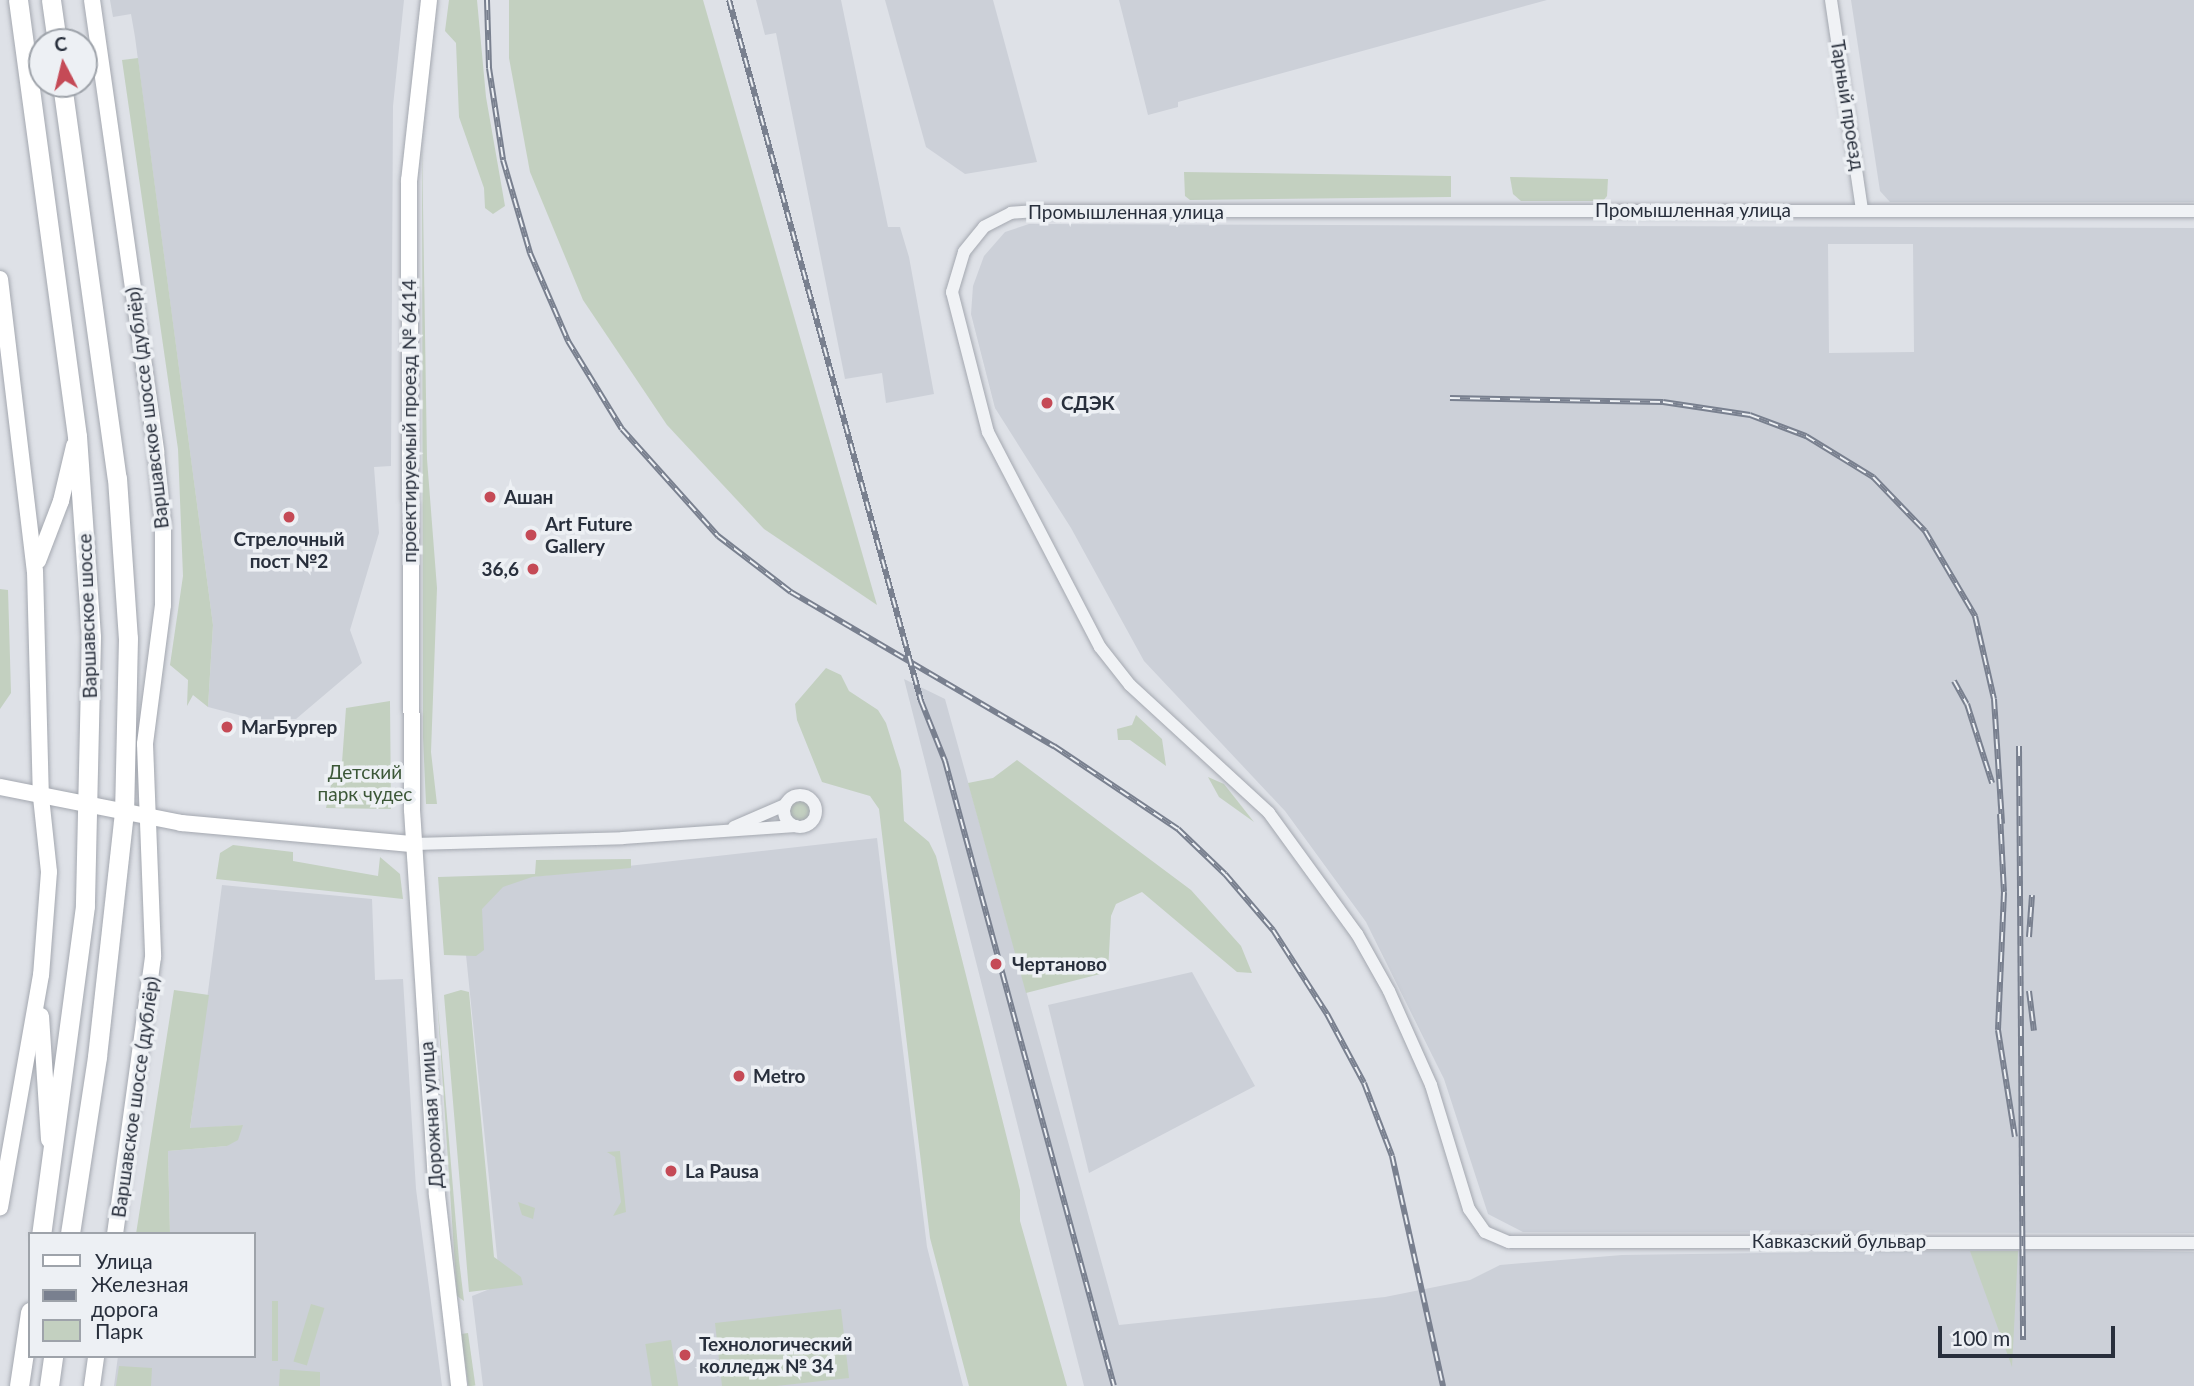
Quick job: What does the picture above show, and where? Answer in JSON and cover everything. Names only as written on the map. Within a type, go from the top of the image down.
[{"type":"main road","name":"Варшавское шоссе","points":[[18,0],[77,436],[91,637],[90,806],[85,906],[41,1232]]},
{"type":"main road","points":[[51,0],[55,28]]},
{"type":"main road","name":"Варшавское шоссе (дублёр)","points":[[92,0],[156,452],[163,524],[163,605],[145,744],[146,817],[153,919],[151,992],[115,1232]]},
{"type":"main road","name":"проектируемый проезд № 6414","points":[[414,844],[409,180],[429,0]]},
{"type":"main road","name":"Варшавское шоссе","points":[[64,98],[117,478],[128,638],[124,812],[97,1057],[70,1232]]},
{"type":"main road","points":[[0,279],[35,572],[41,797],[49,872],[41,975],[0,1207]]},
{"type":"main road","points":[[35,572],[61,501],[77,436]]},
{"type":"main road","points":[[0,787],[146,817],[414,844]]},
{"type":"main road","name":"Дорожная улица","points":[[414,844],[437,1195],[460,1386]]},
{"type":"main road","points":[[41,975],[50,1162]]},
{"type":"main road","points":[[19,1386],[28,1325]]},
{"type":"main road","points":[[49,1386],[53,1358]]},
{"type":"main road","points":[[91,1386],[96,1358]]},
{"type":"street","name":"Тарный проезд","points":[[1831,0],[1862,210]]},
{"type":"street","name":"Промышленная улица","points":[[1485,1232],[1469,1209],[1431,1085],[1389,992],[1357,934],[1269,813],[1130,685],[1100,647],[988,432],[956,315],[954,276],[964,251],[984,227],[1011,213],[1037,211],[2194,212]]},
{"type":"street","points":[[414,844],[723,832],[796,826],[814,818],[814,804],[797,795],[785,805],[723,832]]},
{"type":"street","points":[[785,805],[788,820],[796,826]]},
{"type":"street","name":"Кавказский бульвар","points":[[1485,1232],[1509,1242],[2194,1243]]},
{"type":"shaded area","points":[[110,0],[404,0],[393,106],[391,466],[374,467],[379,533],[350,630],[362,663],[296,719],[254,719],[208,707],[213,625],[135,37],[131,14],[113,17]]},
{"type":"shaded area","points":[[756,0],[841,0],[888,227],[900,227],[909,257],[934,394],[886,403],[882,373],[845,379],[776,33],[765,35]]},
{"type":"shaded area","points":[[885,0],[993,0],[1037,162],[965,174],[926,147]]},
{"type":"shaded area","points":[[1119,0],[1547,0],[1178,102],[1178,107],[1148,115]]},
{"type":"shaded area","points":[[1851,0],[2194,0],[2194,202],[1890,202],[1880,191]]},
{"type":"shaded area","points":[[1029,224],[2194,228],[2194,1233],[1523,1232],[1488,1214],[1444,1079],[1366,922],[1285,811],[1144,661],[1071,528],[995,408],[971,314],[973,286],[984,256],[1005,232]],"holes":[[[1828,244],[1913,244],[1914,352],[1829,353]]]},
{"type":"shaded area","points":[[904,679],[945,699],[1119,1325],[1385,1297],[1470,1280],[1500,1265],[1622,1255],[2056,1249],[2194,1252],[2194,1386],[1084,1386]]},
{"type":"shaded area","points":[[877,838],[927,1247],[963,1386],[483,1386],[472,1296],[500,1285],[463,926],[494,881]]},
{"type":"shaded area","points":[[222,885],[372,899],[375,980],[403,979],[416,1189],[442,1386],[114,1386],[118,1358],[256,1358],[256,1232],[170,1232],[168,1151],[227,1146],[242,1125],[190,1129]]},
{"type":"shaded area","points":[[1192,972],[1255,1086],[1089,1173],[1048,1005]]},
{"type":"green space","points":[[449,0],[477,0],[486,97],[505,206],[493,214],[485,208],[484,188],[459,117],[456,43],[445,31]]},
{"type":"green space","points":[[509,0],[703,0],[877,605],[764,529],[667,425],[583,300],[530,172],[509,58]]},
{"type":"green space","points":[[138,58],[213,625],[208,707],[193,695],[187,706],[188,680],[170,665],[183,576],[178,449],[122,60]]},
{"type":"green space","points":[[422,142],[427,459],[437,588],[431,752],[437,804],[426,804],[423,737]]},
{"type":"green space","points":[[1184,172],[1451,176],[1451,197],[1190,200],[1185,196]]},
{"type":"green space","points":[[1510,177],[1608,179],[1607,196],[1603,201],[1521,201],[1513,194]]},
{"type":"green space","points":[[0,589],[8,590],[11,693],[0,709]]},
{"type":"green space","points":[[826,668],[841,675],[849,691],[878,710],[886,723],[901,771],[904,821],[929,842],[936,856],[1020,1190],[1020,1221],[1067,1386],[969,1386],[930,1238],[879,809],[870,796],[822,782],[797,720],[795,704]]},
{"type":"green space","name":"Детский парк чудес","points":[[390,701],[391,809],[326,808],[331,785],[341,776],[346,708]]},
{"type":"green space","points":[[1136,715],[1162,739],[1166,766],[1130,740],[1118,740],[1117,729],[1132,725]]},
{"type":"green space","points":[[1017,760],[1191,890],[1241,946],[1252,973],[1237,972],[1142,892],[1116,904],[1111,916],[1108,972],[1026,993],[968,783],[993,778]]},
{"type":"green space","points":[[1208,777],[1224,784],[1254,822],[1219,797]]},
{"type":"green space","points":[[796,801],[804,801],[810,811],[804,821],[796,821],[790,815],[790,807]]},
{"type":"green space","points":[[233,845],[293,852],[293,861],[378,876],[380,857],[400,874],[403,899],[216,879],[220,853]]},
{"type":"green space","points":[[631,859],[631,868],[532,877],[503,887],[482,909],[484,950],[476,956],[444,955],[438,877],[535,874],[536,860]]},
{"type":"green space","points":[[174,990],[209,995],[190,1128],[243,1125],[238,1140],[227,1146],[168,1151],[170,1232],[136,1232]]},
{"type":"green space","points":[[461,990],[469,992],[494,1257],[521,1277],[523,1285],[469,1292],[444,995]]},
{"type":"green space","points":[[437,997],[459,1260],[464,1301],[457,1296]]},
{"type":"green space","points":[[620,1151],[626,1212],[613,1216],[621,1202],[615,1157],[607,1152]]},
{"type":"green space","points":[[518,1202],[535,1208],[533,1219],[522,1215]]},
{"type":"green space","points":[[1970,1251],[2018,1251],[2012,1367]]},
{"type":"green space","points":[[272,1301],[278,1301],[278,1361],[272,1361]]},
{"type":"green space","points":[[311,1304],[324,1308],[307,1365],[293,1361]]},
{"type":"green space","points":[[841,1309],[849,1378],[776,1386],[722,1386],[715,1323]]},
{"type":"green space","points":[[468,1333],[475,1385],[468,1386],[461,1334]]},
{"type":"green space","points":[[671,1340],[678,1386],[652,1386],[645,1344]]},
{"type":"green space","points":[[119,1366],[152,1368],[151,1386],[116,1386]]},
{"type":"green space","points":[[280,1369],[320,1372],[320,1386],[279,1386]]},
{"type":"railway","points":[[487,0],[489,68],[503,160],[530,253],[568,341],[622,429],[718,536],[791,592],[1054,746],[1178,829],[1225,874],[1273,930],[1327,1014],[1364,1083],[1392,1156],[1443,1386]]},
{"type":"railway","points":[[729,0],[921,701],[945,761],[1114,1386]]},
{"type":"railway","points":[[1450,398],[1663,402],[1750,415],[1806,436],[1873,477],[1925,531],[1975,616],[1994,699],[2002,824]]},
{"type":"railway","points":[[1954,681],[1967,704],[1992,783]]},
{"type":"railway","points":[[2019,746],[2023,1340]]},
{"type":"railway","points":[[2000,814],[2004,892],[1998,1030],[2015,1137]]},
{"type":"railway","points":[[2029,937],[2032,895]]},
{"type":"railway","points":[[2029,991],[2034,1031]]},
{"type":"place","name":"СДЭК","points":[[1047,403]]},
{"type":"place","name":"Ашан","points":[[490,497]]},
{"type":"place","name":"Стрелочный пост №2","points":[[289,517]]},
{"type":"place","name":"Art Future Gallery","points":[[531,535]]},
{"type":"place","name":"36,6","points":[[533,569]]},
{"type":"place","name":"МагБургер","points":[[227,727]]},
{"type":"place","name":"Чертаново","points":[[996,964]]},
{"type":"place","name":"Metro","points":[[739,1076]]},
{"type":"place","name":"La Pausa","points":[[671,1171]]},
{"type":"place","name":"Технологический колледж № 34","points":[[685,1355]]}]
